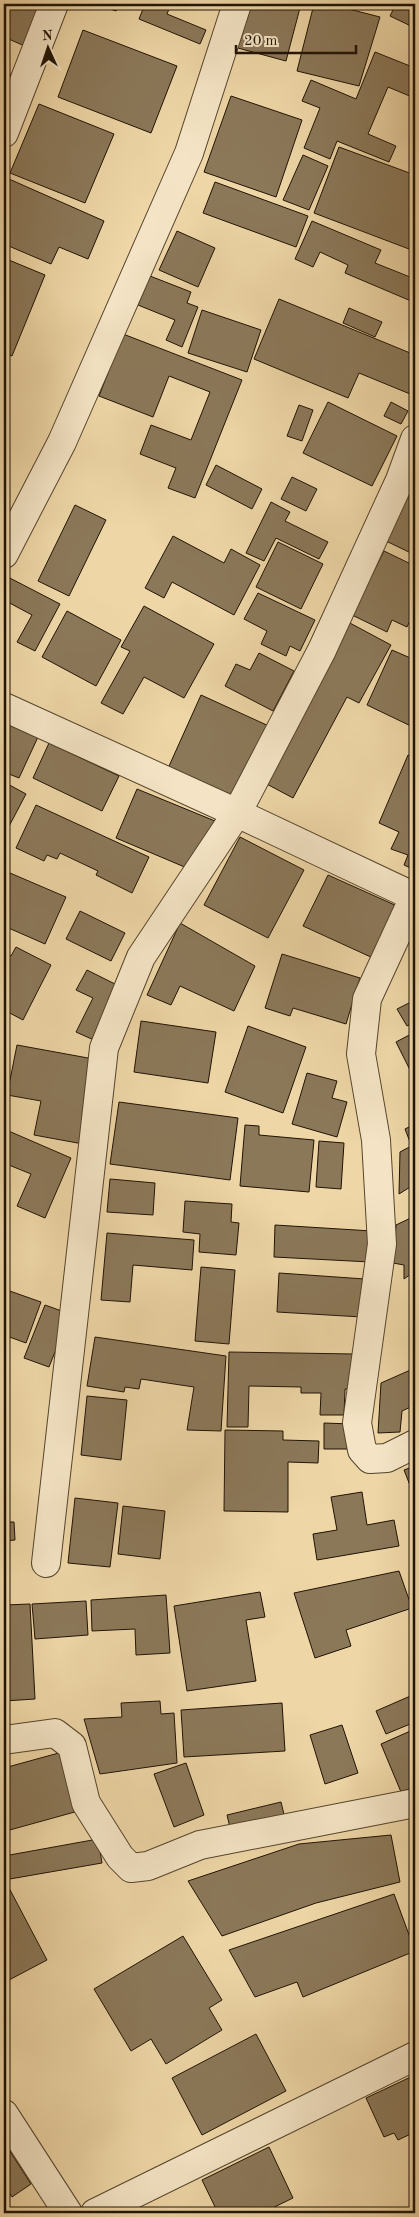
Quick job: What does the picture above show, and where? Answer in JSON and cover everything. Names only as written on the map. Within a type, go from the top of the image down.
[{"type":"street","points":[[4,133],[54,4]]},
{"type":"street","points":[[4,554],[62,442],[189,153],[237,4]]},
{"type":"street","points":[[46,1563],[104,1048],[141,957],[237,813],[322,650],[400,480],[415,440]]},
{"type":"street","points":[[4,707],[237,813],[414,897],[367,999],[361,1054],[376,1140],[382,1244],[357,1423],[362,1450],[370,1459],[387,1458],[415,1444]]},
{"type":"street","points":[[4,1740],[55,1733],[72,1746],[86,1803],[120,1857],[131,1868],[148,1866],[200,1845],[415,1803]]},
{"type":"street","points":[[96,2213],[415,2056]]},
{"type":"street","points":[[4,2114],[68,2213]]},
{"type":"building","points":[[4,4],[32,4],[42,8],[27,47],[4,37]]},
{"type":"building","points":[[96,4],[119,4],[116,11]]},
{"type":"building","points":[[145,4],[171,4],[167,14],[206,30],[200,44],[139,19]]},
{"type":"building","points":[[245,4],[301,4],[286,61],[234,47]]},
{"type":"building","points":[[314,4],[329,4],[380,17],[359,86],[297,71]]},
{"type":"building","points":[[396,4],[415,4],[415,28],[390,16]]},
{"type":"building","points":[[83,30],[177,66],[151,133],[58,97]]},
{"type":"building","points":[[375,52],[415,68],[415,89],[412,97],[388,87],[368,134],[396,146],[389,162],[337,141],[330,159],[304,148],[320,108],[302,101],[311,80],[356,99]]},
{"type":"building","points":[[4,72],[15,76],[4,106]]},
{"type":"building","points":[[231,96],[302,120],[276,197],[204,172]]},
{"type":"building","points":[[39,104],[114,134],[85,203],[10,173]]},
{"type":"building","points":[[339,147],[415,175],[415,232],[409,249],[314,213]]},
{"type":"building","points":[[303,155],[328,166],[309,210],[283,200]]},
{"type":"building","points":[[9,179],[104,221],[88,259],[59,247],[51,264],[4,244],[4,190]]},
{"type":"building","points":[[215,182],[308,216],[296,247],[203,213]]},
{"type":"building","points":[[312,221],[381,250],[375,263],[415,279],[415,290],[411,301],[345,273],[348,265],[320,252],[313,267],[295,259]]},
{"type":"building","points":[[177,231],[215,248],[198,287],[159,270]]},
{"type":"building","points":[[4,258],[45,275],[12,356],[4,353]]},
{"type":"building","points":[[150,276],[191,292],[187,303],[198,307],[182,347],[166,340],[175,320],[138,305]]},
{"type":"building","points":[[279,299],[415,355],[415,396],[359,373],[348,398],[254,359]]},
{"type":"building","points":[[349,308],[382,322],[375,337],[343,323]]},
{"type":"building","points":[[202,310],[261,330],[247,372],[188,353]]},
{"type":"building","points":[[123,334],[242,380],[195,498],[168,488],[176,468],[140,454],[151,425],[191,440],[210,392],[169,376],[153,417],[99,396]]},
{"type":"building","points":[[328,402],[397,436],[372,486],[303,453]]},
{"type":"building","points":[[391,402],[408,411],[401,424],[384,416]]},
{"type":"building","points":[[299,405],[313,410],[302,441],[287,436]]},
{"type":"building","points":[[216,465],[262,489],[252,509],[206,485]]},
{"type":"building","points":[[292,477],[317,489],[306,511],[281,499]]},
{"type":"building","points":[[407,497],[415,501],[415,555],[386,541]]},
{"type":"building","points":[[271,502],[290,512],[285,521],[328,542],[319,559],[276,538],[264,561],[246,553]]},
{"type":"building","points":[[75,505],[106,520],[69,596],[38,581]]},
{"type":"building","points":[[173,536],[224,563],[231,549],[260,565],[234,615],[172,582],[164,598],[145,588]]},
{"type":"building","points":[[278,542],[323,564],[301,609],[256,587]]},
{"type":"building","points":[[384,551],[415,566],[415,610],[407,627],[392,620],[387,632],[352,615]]},
{"type":"building","points":[[4,575],[60,604],[35,651],[17,642],[32,615],[4,600]]},
{"type":"building","points":[[258,593],[315,620],[300,651],[290,646],[286,656],[261,644],[267,631],[244,619]]},
{"type":"building","points":[[144,606],[214,644],[184,698],[144,677],[123,714],[101,703],[130,651],[121,647]]},
{"type":"building","points":[[67,611],[121,640],[96,686],[42,657]]},
{"type":"building","points":[[348,622],[391,645],[359,703],[347,697],[293,798],[263,782]]},
{"type":"building","points":[[392,650],[415,660],[415,728],[367,705]]},
{"type":"building","points":[[259,653],[294,671],[273,711],[225,686],[236,664],[250,670]]},
{"type":"building","points":[[201,695],[271,727],[235,806],[165,775]]},
{"type":"building","points":[[4,722],[38,737],[19,778],[4,772]]},
{"type":"building","points":[[49,743],[119,776],[102,811],[33,778]]},
{"type":"building","points":[[408,755],[415,758],[415,870],[404,865],[408,855],[391,849],[399,832],[379,823]]},
{"type":"building","points":[[4,782],[26,794],[6,832],[4,831]]},
{"type":"building","points":[[137,789],[215,821],[194,871],[116,838]]},
{"type":"building","points":[[36,805],[149,857],[132,893],[96,875],[98,871],[60,853],[57,859],[47,855],[44,861],[16,848]]},
{"type":"building","points":[[240,837],[304,870],[268,938],[204,905]]},
{"type":"building","points":[[10,873],[66,897],[45,944],[4,926],[4,887]]},
{"type":"building","points":[[328,875],[397,906],[373,958],[303,926]]},
{"type":"building","points":[[80,911],[125,933],[111,961],[66,939]]},
{"type":"building","points":[[180,923],[255,966],[234,1011],[180,986],[171,1005],[147,995]]},
{"type":"building","points":[[16,947],[51,965],[23,1020],[4,1010],[4,953],[11,956]]},
{"type":"building","points":[[282,954],[360,978],[346,1024],[293,1008],[290,1016],[265,1008]]},
{"type":"building","points":[[87,970],[123,988],[96,1041],[76,1032],[93,998],[76,990]]},
{"type":"building","points":[[415,1000],[415,1022],[407,1026],[397,1009]]},
{"type":"building","points":[[141,1021],[216,1032],[208,1083],[134,1072]]},
{"type":"building","points":[[248,1026],[306,1047],[283,1113],[225,1092]]},
{"type":"building","points":[[415,1032],[415,1080],[396,1042]]},
{"type":"building","points":[[17,1045],[99,1060],[83,1144],[34,1135],[41,1101],[7,1095]]},
{"type":"building","points":[[307,1073],[337,1081],[332,1098],[347,1102],[337,1137],[292,1124]]},
{"type":"building","points":[[119,1102],[238,1118],[230,1180],[110,1164]]},
{"type":"building","points":[[415,1124],[415,1139],[410,1142],[405,1129]]},
{"type":"building","points":[[245,1125],[259,1126],[259,1135],[314,1140],[309,1192],[240,1186]]},
{"type":"building","points":[[4,1129],[71,1158],[45,1218],[17,1206],[31,1174],[4,1163]]},
{"type":"building","points":[[319,1141],[344,1143],[341,1189],[316,1187]]},
{"type":"building","points":[[415,1144],[415,1184],[399,1194],[400,1152]]},
{"type":"building","points":[[110,1179],[155,1183],[153,1215],[107,1212]]},
{"type":"building","points":[[185,1201],[232,1204],[231,1222],[239,1223],[236,1255],[199,1252],[200,1234],[183,1232]]},
{"type":"building","points":[[415,1216],[415,1271],[404,1279],[404,1265],[393,1263],[396,1225]]},
{"type":"building","points":[[275,1225],[372,1231],[370,1262],[274,1257]]},
{"type":"building","points":[[107,1233],[194,1240],[192,1270],[133,1265],[130,1302],[101,1300]]},
{"type":"building","points":[[201,1267],[235,1270],[229,1344],[195,1341]]},
{"type":"building","points":[[279,1273],[365,1279],[362,1317],[277,1312]]},
{"type":"building","points":[[4,1289],[41,1302],[26,1343],[4,1335]]},
{"type":"building","points":[[45,1305],[70,1314],[49,1367],[24,1358]]},
{"type":"building","points":[[95,1337],[226,1356],[221,1431],[187,1430],[194,1387],[141,1379],[139,1389],[125,1387],[124,1392],[87,1386]]},
{"type":"building","points":[[229,1352],[355,1354],[355,1389],[345,1389],[344,1415],[320,1415],[321,1393],[301,1393],[301,1387],[249,1386],[248,1427],[227,1427]]},
{"type":"building","points":[[415,1368],[415,1405],[402,1411],[400,1432],[378,1433],[381,1383]]},
{"type":"building","points":[[87,1396],[127,1400],[121,1460],[81,1455]]},
{"type":"building","points":[[324,1423],[351,1424],[350,1449],[324,1449]]},
{"type":"building","points":[[225,1430],[283,1431],[283,1440],[319,1441],[318,1463],[288,1462],[288,1512],[224,1511]]},
{"type":"building","points":[[415,1466],[415,1498],[404,1470]]},
{"type":"building","points":[[362,1492],[367,1525],[394,1520],[399,1546],[317,1560],[313,1534],[337,1530],[331,1497]]},
{"type":"building","points":[[75,1498],[118,1503],[110,1567],[68,1563]]},
{"type":"building","points":[[123,1506],[165,1511],[160,1559],[118,1554]]},
{"type":"building","points":[[4,1522],[14,1522],[15,1540],[4,1541]]},
{"type":"building","points":[[415,1567],[415,1586],[410,1569]]},
{"type":"building","points":[[399,1571],[412,1608],[346,1630],[351,1646],[315,1658],[294,1593]]},
{"type":"building","points":[[260,1592],[265,1617],[246,1620],[256,1681],[187,1691],[174,1606]]},
{"type":"building","points":[[166,1595],[170,1653],[136,1655],[135,1629],[92,1631],[91,1600]]},
{"type":"building","points":[[86,1601],[88,1635],[35,1639],[32,1604]]},
{"type":"building","points":[[30,1604],[35,1699],[4,1701],[4,1652],[7,1652],[5,1605]]},
{"type":"building","points":[[415,1694],[415,1722],[386,1734],[376,1711]]},
{"type":"building","points":[[160,1701],[161,1714],[174,1713],[177,1763],[100,1774],[84,1719],[122,1717],[121,1703]]},
{"type":"building","points":[[282,1703],[285,1751],[184,1757],[181,1710]]},
{"type":"building","points":[[342,1725],[358,1773],[325,1784],[310,1735]]},
{"type":"building","points":[[415,1729],[415,1787],[401,1792],[381,1744]]},
{"type":"building","points":[[66,1751],[82,1810],[6,1831],[4,1822],[4,1768]]},
{"type":"building","points":[[186,1763],[204,1815],[174,1827],[154,1774]]},
{"type":"building","points":[[281,1802],[286,1823],[232,1836],[227,1815]]},
{"type":"building","points":[[391,1835],[400,1882],[316,1903],[222,1936],[188,1881],[299,1844]]},
{"type":"building","points":[[98,1839],[102,1863],[4,1880],[4,1856]]},
{"type":"building","points":[[8,1886],[47,1960],[9,1980],[4,1970],[4,1888]]},
{"type":"building","points":[[394,1894],[415,1951],[303,1997],[297,1982],[255,1997],[229,1950]]},
{"type":"building","points":[[183,1936],[222,2000],[209,2008],[222,2030],[166,2064],[151,2039],[131,2051],[94,1989]]},
{"type":"building","points":[[256,2034],[286,2091],[202,2135],[172,2078]]},
{"type":"building","points":[[415,2075],[415,2132],[398,2140],[394,2133],[384,2137],[366,2098]]},
{"type":"building","points":[[4,2142],[31,2184],[12,2197],[4,2185]]},
{"type":"building","points":[[269,2147],[293,2198],[262,2213],[218,2213],[202,2180]]}]
